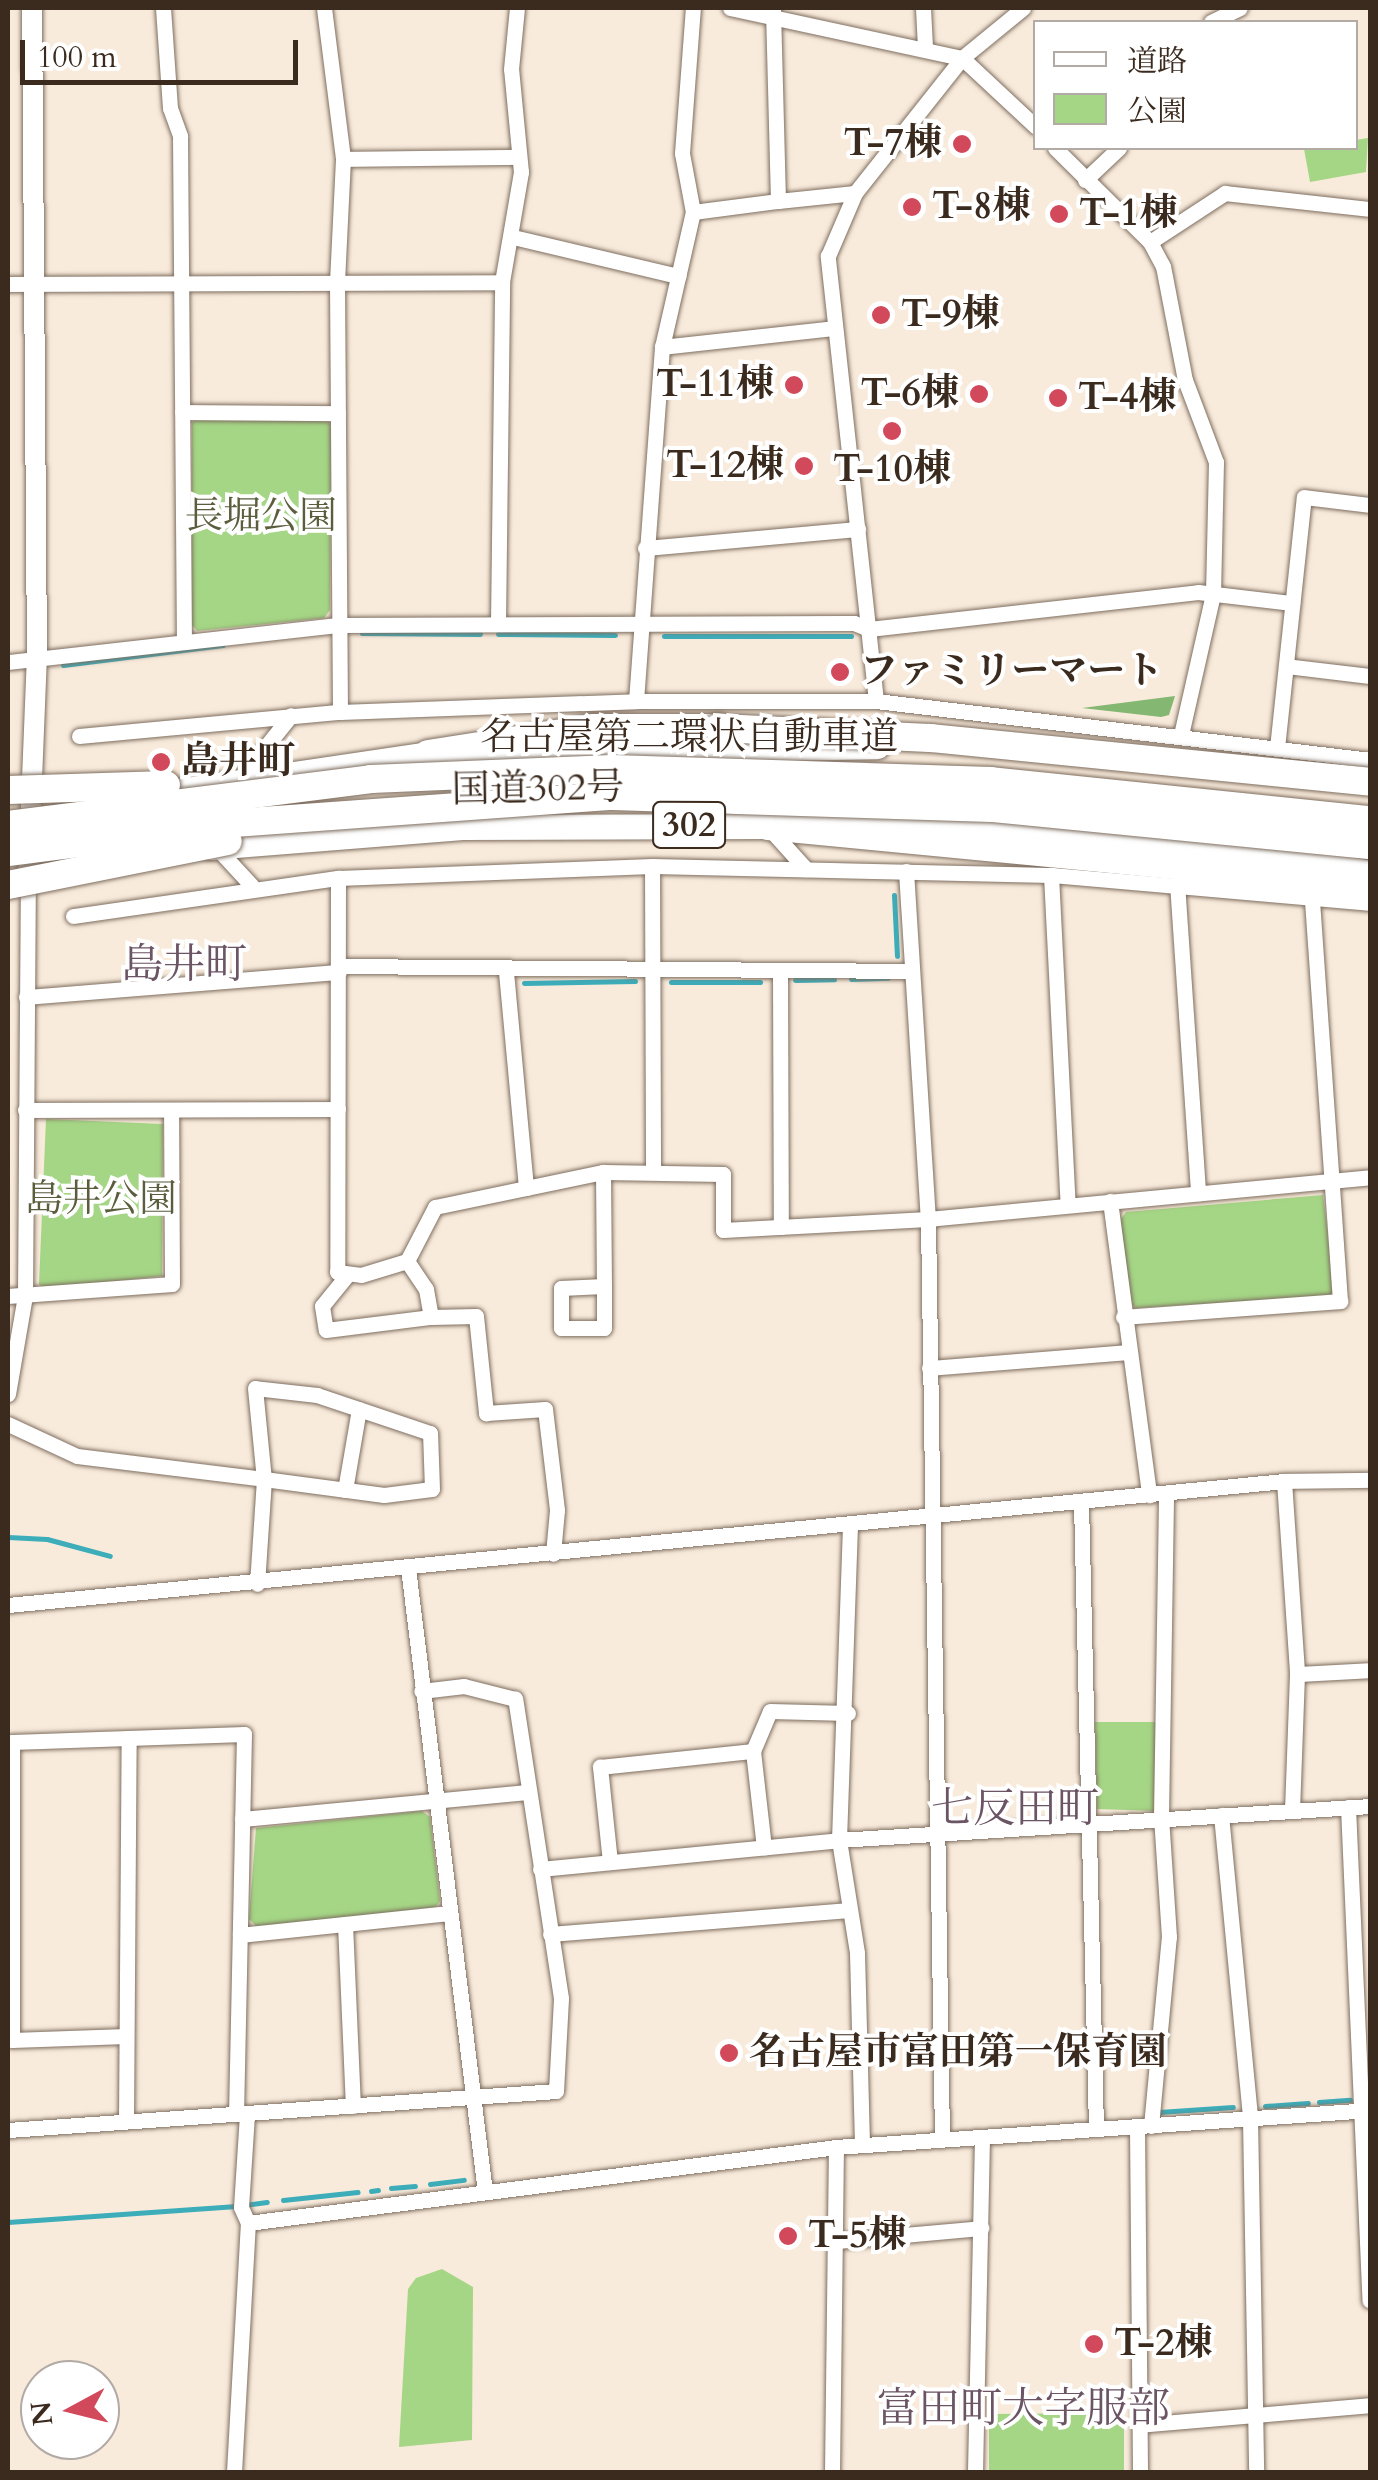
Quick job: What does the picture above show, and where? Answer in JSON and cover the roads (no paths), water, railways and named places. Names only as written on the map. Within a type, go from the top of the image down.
[{"type":"highway","points":[[428,754],[594,728],[718,728],[932,738],[1370,782]]},
{"type":"highway","name":"国道302号","points":[[15,806],[428,754],[894,746],[1370,794]]},
{"type":"highway","points":[[15,806],[440,767],[612,768]]},
{"type":"highway","name":"名古屋第二環状自動車道","points":[[15,806],[371,779],[612,768],[991,781],[1370,820]]},
{"type":"highway","name":"名古屋第二環状自動車道","points":[[8,852],[376,811],[612,796],[847,800],[1370,845]]},
{"type":"highway","points":[[14,883],[376,811]]},
{"type":"highway","name":"国道302号","points":[[14,883],[216,846],[462,827],[768,826],[875,817],[1195,842],[1370,873]]},
{"type":"highway","points":[[768,826],[1370,884]]},
{"type":"street","points":[[8,1394],[25,1110],[26,997],[14,883],[15,806],[37,657],[32,8]]},
{"type":"street","points":[[163,8],[170,108],[180,136],[184,640]]},
{"type":"street","points":[[324,8],[344,159],[337,283],[340,712]]},
{"type":"street","points":[[498,624],[502,282],[512,236],[520,156],[512,68],[517,8]]},
{"type":"street","points":[[636,700],[638,627],[662,347],[693,212],[682,153],[693,8]]},
{"type":"street","points":[[730,8],[772,11],[962,58],[1033,124]]},
{"type":"street","points":[[923,8],[925,48]]},
{"type":"street","points":[[876,701],[828,256],[855,193],[962,58],[1023,8]]},
{"type":"street","points":[[1216,20],[1240,8]]},
{"type":"street","points":[[772,11],[778,201]]},
{"type":"street","points":[[1057,150],[1150,242],[1163,266],[1185,380],[1216,462],[1212,594],[1181,735]]},
{"type":"street","points":[[1086,180],[1117,150]]},
{"type":"street","points":[[344,159],[520,156]]},
{"type":"street","points":[[693,212],[855,193]]},
{"type":"street","points":[[1150,242],[1225,193],[1370,210]]},
{"type":"street","points":[[512,236],[678,276]]},
{"type":"street","points":[[8,284],[502,282]]},
{"type":"street","points":[[662,347],[836,328]]},
{"type":"street","points":[[182,412],[338,413]]},
{"type":"street","points":[[1278,748],[1304,497],[1370,505]]},
{"type":"street","points":[[645,548],[858,529]]},
{"type":"street","points":[[8,662],[339,625],[638,627],[854,623],[869,629],[1212,594],[1292,603]]},
{"type":"street","points":[[1286,666],[1370,676]]},
{"type":"street","points":[[79,736],[291,714],[636,700],[876,701],[1370,760]]},
{"type":"street","points":[[740,751],[780,702]]},
{"type":"street","points":[[240,780],[291,714]]},
{"type":"street","points":[[983,714],[1028,758]]},
{"type":"street","points":[[768,826],[806,869]]},
{"type":"street","points":[[216,846],[252,886]]},
{"type":"street","points":[[652,866],[652,1171]]},
{"type":"street","points":[[73,916],[252,886],[338,878],[652,866],[1051,875],[1177,883],[1370,903]]},
{"type":"street","points":[[906,871],[928,1219],[928,1518],[942,2138]]},
{"type":"street","points":[[1051,875],[1068,1205]]},
{"type":"street","points":[[338,878],[337,1272],[348,1274],[407,1261]]},
{"type":"street","points":[[1177,883],[1198,1193]]},
{"type":"street","points":[[1123,1317],[1340,1301],[1312,896]]},
{"type":"street","points":[[26,997],[339,969],[653,974],[911,971]]},
{"type":"street","points":[[506,972],[526,1188]]},
{"type":"street","points":[[780,974],[781,1227]]},
{"type":"street","points":[[25,1110],[338,1109]]},
{"type":"street","points":[[16,1296],[172,1284],[171,1110]]},
{"type":"street","points":[[407,1261],[435,1207],[603,1172],[723,1174],[724,1230],[928,1219],[1370,1177]]},
{"type":"street","points":[[603,1172],[604,1286]]},
{"type":"street","points":[[1110,1200],[1127,1352],[1149,1495]]},
{"type":"street","points":[[407,1261],[426,1288],[430,1317]]},
{"type":"street","points":[[348,1274],[322,1306],[326,1330],[430,1317],[476,1316],[486,1413],[545,1410],[557,1510],[553,1554]]},
{"type":"street","points":[[929,1368],[1127,1352]]},
{"type":"street","points":[[8,1424],[77,1456],[264,1478],[384,1496],[432,1489],[430,1433],[318,1395],[255,1388],[264,1478],[257,1584]]},
{"type":"street","points":[[345,1490],[359,1409]]},
{"type":"street","points":[[8,1604],[257,1584],[1284,1481],[1370,1480]]},
{"type":"street","points":[[1284,1481],[1297,1674],[1292,1810]]},
{"type":"street","points":[[1140,2472],[1144,2126],[1168,1937],[1161,1817],[1166,1494]]},
{"type":"street","points":[[1081,1502],[1096,2129]]},
{"type":"street","points":[[846,1910],[839,1840],[848,1713],[850,1525]]},
{"type":"street","points":[[408,1568],[484,2192]]},
{"type":"street","points":[[1297,1674],[1370,1670]]},
{"type":"street","points":[[8,2130],[556,2091],[561,1998],[516,1699],[464,1686],[420,1691]]},
{"type":"street","points":[[764,1847],[752,1750],[770,1711],[848,1713]]},
{"type":"street","points":[[126,2036],[12,2040],[12,1742],[244,1734],[241,2207],[248,2223],[234,2472]]},
{"type":"street","points":[[126,2122],[129,1738]]},
{"type":"street","points":[[610,1862],[600,1767],[752,1750]]},
{"type":"street","points":[[242,1819],[528,1792]]},
{"type":"street","points":[[540,1869],[839,1840],[1370,1806]]},
{"type":"street","points":[[1348,1807],[1368,2110],[1370,2300]]},
{"type":"street","points":[[1221,1815],[1250,2118],[1256,2472]]},
{"type":"street","points":[[550,1934],[846,1910],[854,1916],[857,1953],[862,2145]]},
{"type":"street","points":[[240,1936],[449,1913]]},
{"type":"street","points":[[346,1924],[352,2106]]},
{"type":"street","points":[[248,2223],[836,2147],[1368,2110]]},
{"type":"street","points":[[975,2472],[982,2137]]},
{"type":"street","points":[[832,2472],[836,2147]]},
{"type":"street","points":[[836,2240],[981,2228]]},
{"type":"street","points":[[1139,2424],[1370,2405]]},
{"type":"waterway","points":[[362,633],[480,634]]},
{"type":"waterway","points":[[498,634],[615,635]]},
{"type":"waterway","points":[[664,636],[851,636]]},
{"type":"waterway","points":[[63,665],[223,645]]},
{"type":"waterway","points":[[894,895],[897,956]]},
{"type":"waterway","points":[[851,979],[888,978]]},
{"type":"waterway","points":[[795,980],[834,979]]},
{"type":"waterway","points":[[524,983],[635,981]]},
{"type":"waterway","points":[[671,982],[760,982]]},
{"type":"waterway","points":[[8,1537],[47,1539],[110,1556]]},
{"type":"waterway","points":[[1319,2102],[1350,2100]]},
{"type":"waterway","points":[[1265,2106],[1308,2103]]},
{"type":"waterway","points":[[1159,2112],[1233,2107]]},
{"type":"waterway","points":[[430,2184],[464,2180]]},
{"type":"waterway","points":[[391,2188],[415,2186]]},
{"type":"waterway","points":[[371,2191],[378,2190]]},
{"type":"waterway","points":[[283,2200],[358,2192]]},
{"type":"waterway","points":[[245,2205],[267,2202]]},
{"type":"waterway","points":[[8,2222],[236,2206]]},
{"type":"place","name":"T-7棟","points":[[962,144]]},
{"type":"place","name":"T-8棟","points":[[912,207]]},
{"type":"place","name":"T-1棟","points":[[1059,214]]},
{"type":"place","name":"T-9棟","points":[[881,315]]},
{"type":"place","name":"T-11棟","points":[[794,385]]},
{"type":"place","name":"T-6棟","points":[[979,394]]},
{"type":"place","name":"T-4棟","points":[[1058,398]]},
{"type":"place","name":"T-10棟","points":[[892,431]]},
{"type":"place","name":"T-12棟","points":[[804,466]]},
{"type":"place","name":"ファミリーマート","points":[[840,672]]},
{"type":"place","name":"島井町","points":[[161,762]]},
{"type":"place","name":"名古屋市富田第一保育園","points":[[729,2053]]},
{"type":"place","name":"T-5棟","points":[[788,2236]]},
{"type":"place","name":"T-2棟","points":[[1094,2344]]},
{"type":"district","name":"島井町","points":[[184,965]]},
{"type":"district","name":"七反田町","points":[[1015,1809]]},
{"type":"district","name":"富田町大字服部","points":[[1023,2409]]},
{"type":"park label","name":"長堀公園","points":[[261,517]]},
{"type":"park label","name":"島井公園","points":[[101,1200]]}]
